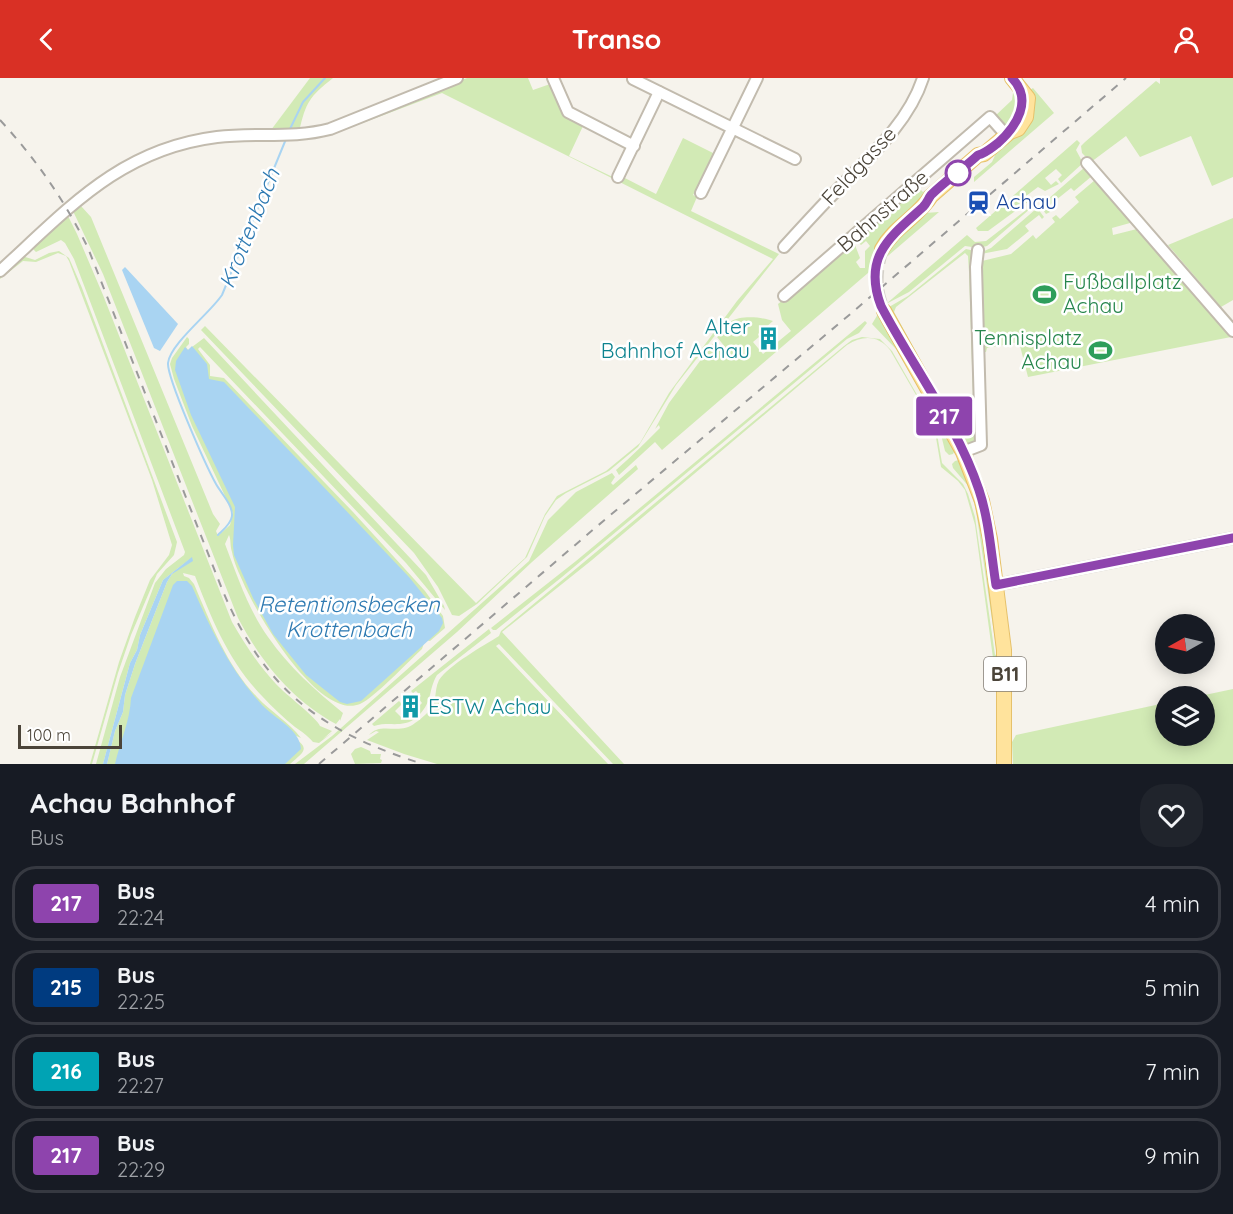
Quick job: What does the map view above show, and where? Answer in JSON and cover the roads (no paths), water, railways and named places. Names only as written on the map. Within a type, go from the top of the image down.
[{"type":"main road","points":[[882,249],[893,233],[926,204],[931,196],[978,155],[984,154],[1008,134],[1021,112],[1022,91],[1012,78]]},
{"type":"main road","name":"B11","points":[[884,310],[963,453],[973,473],[984,508],[996,585],[1005,667],[1004,764]]},
{"type":"street","points":[[0,271],[91,189],[127,165],[162,148],[218,136],[288,136],[330,129],[457,78]]},
{"type":"street","points":[[553,78],[568,112],[634,146]]},
{"type":"street","points":[[701,193],[757,78]]},
{"type":"street","name":"Feldgasse","points":[[784,247],[902,119],[912,104],[923,78]]},
{"type":"street","points":[[633,79],[795,159]]},
{"type":"street","points":[[618,177],[659,93]]},
{"type":"street","name":"Bahnstraße","points":[[783,296],[990,117],[1008,134]]},
{"type":"street","points":[[1088,163],[1233,331]]},
{"type":"street","points":[[963,453],[981,445],[977,347],[976,267],[978,254]]},
{"type":"street","points":[[996,585],[1233,538]]},
{"type":"water","points":[[125,267],[178,324],[160,351],[154,348],[122,270]]},
{"type":"water","name":"Retentionsbecken Krottenbach","points":[[192,346],[207,364],[209,379],[224,382],[409,577],[442,618],[443,623],[439,631],[361,701],[347,704],[340,702],[306,675],[273,634],[253,598],[234,555],[235,507],[191,415],[175,370],[176,361],[185,347],[188,350]]},
{"type":"water","points":[[192,557],[193,561],[172,574],[167,582],[135,664],[107,764],[103,764],[130,663],[163,580]]},
{"type":"water","points":[[177,581],[187,581],[192,586],[222,649],[240,678],[262,705],[292,730],[300,742],[301,749],[285,764],[115,764],[127,723],[131,698],[173,585]]},
{"type":"waterway","name":"Krottenbach","points":[[289,131],[303,102],[325,78]]},
{"type":"waterway","name":"Krottenbach","points":[[218,535],[230,522],[231,508],[216,484],[196,442],[169,372],[168,363],[176,347],[222,295],[286,139]]},
{"type":"tunnel","points":[[882,249],[877,280],[878,296],[884,311]]},
{"type":"railway","points":[[319,764],[1126,78]]},
{"type":"railway","points":[[0,120],[49,181],[88,248],[222,589],[257,654],[277,680],[300,702],[326,721],[354,737],[423,764]]},
{"type":"place","name":"Achau","points":[[978,202]]},
{"type":"place","name":"Fußballplatz Achau","points":[[1045,294]]},
{"type":"place","name":"Alter Bahnhof Achau","points":[[768,339]]},
{"type":"place","name":"Tennisplatz Achau","points":[[1100,350]]},
{"type":"place","name":"ESTW Achau","points":[[410,707]]}]
